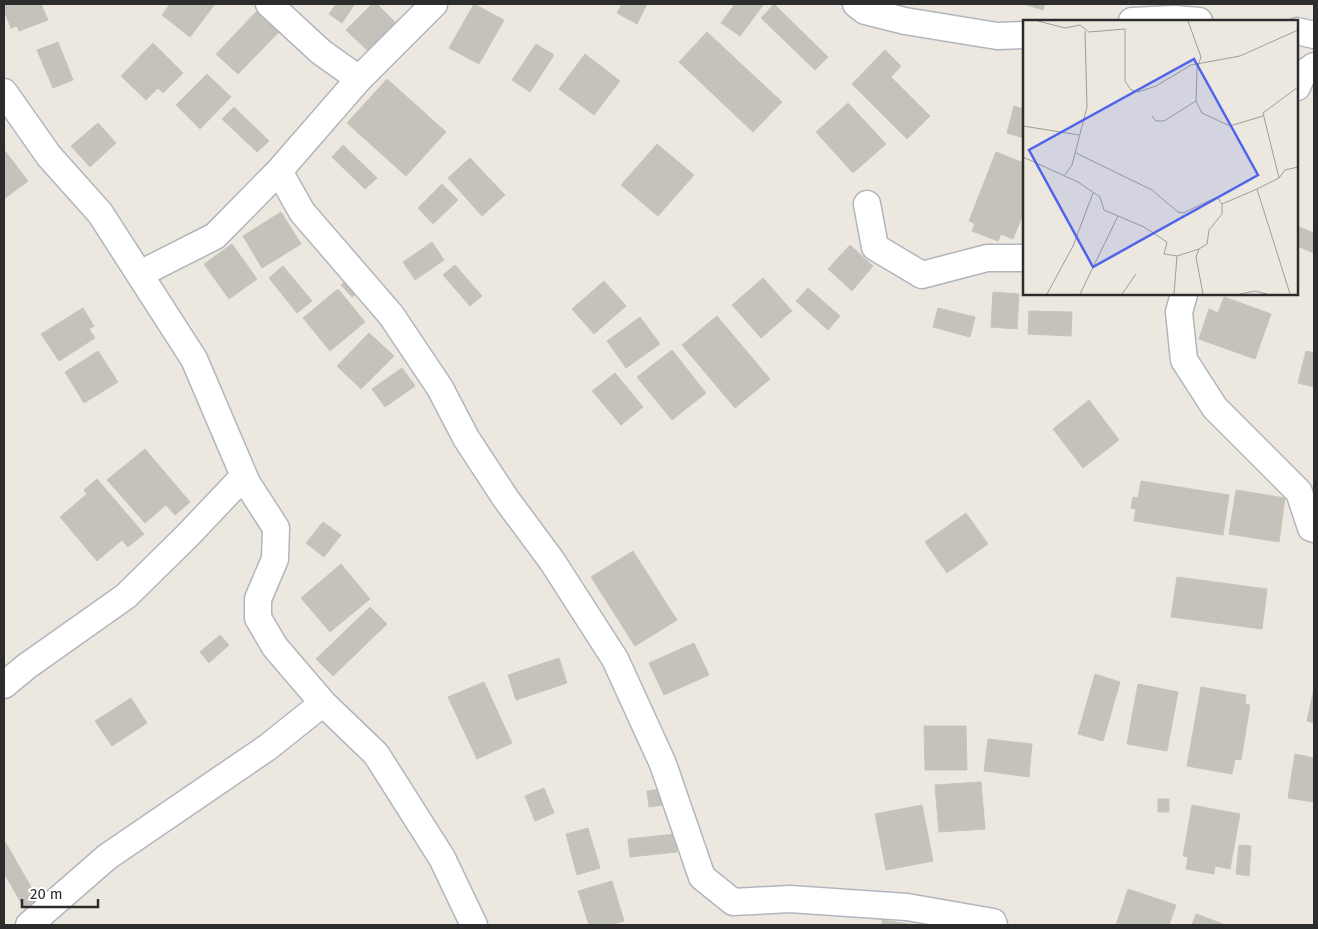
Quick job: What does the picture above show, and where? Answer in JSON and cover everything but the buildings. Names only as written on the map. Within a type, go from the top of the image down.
[{"type":"street","points":[[269,4],[321,52],[359,79]]},
{"type":"street","points":[[140,274],[215,236],[279,171],[359,79],[434,4]]},
{"type":"street","points":[[856,4],[865,11],[905,21],[996,36],[1023,35]]},
{"type":"street","points":[[1298,31],[1314,34]]},
{"type":"street","points":[[1298,85],[1303,74],[1314,66]]},
{"type":"street","points":[[4,92],[49,156],[100,213],[194,359],[244,476],[276,528],[275,560],[258,599],[258,618],[275,647],[322,703],[376,754],[442,858],[474,925]]},
{"type":"street","points":[[279,171],[302,212],[391,314],[440,388],[466,438],[506,499],[552,561],[615,659],[663,764],[702,877],[732,902],[790,899],[907,907],[993,922],[994,925]]},
{"type":"street","points":[[867,204],[875,247],[922,276],[987,258],[1023,258]]},
{"type":"street","points":[[1184,295],[1179,312],[1184,360],[1214,408],[1299,492],[1311,528],[1314,530]]},
{"type":"street","points":[[4,685],[27,666],[126,596],[188,536],[244,476]]},
{"type":"street","points":[[29,925],[107,857],[268,747],[322,703]]}]
